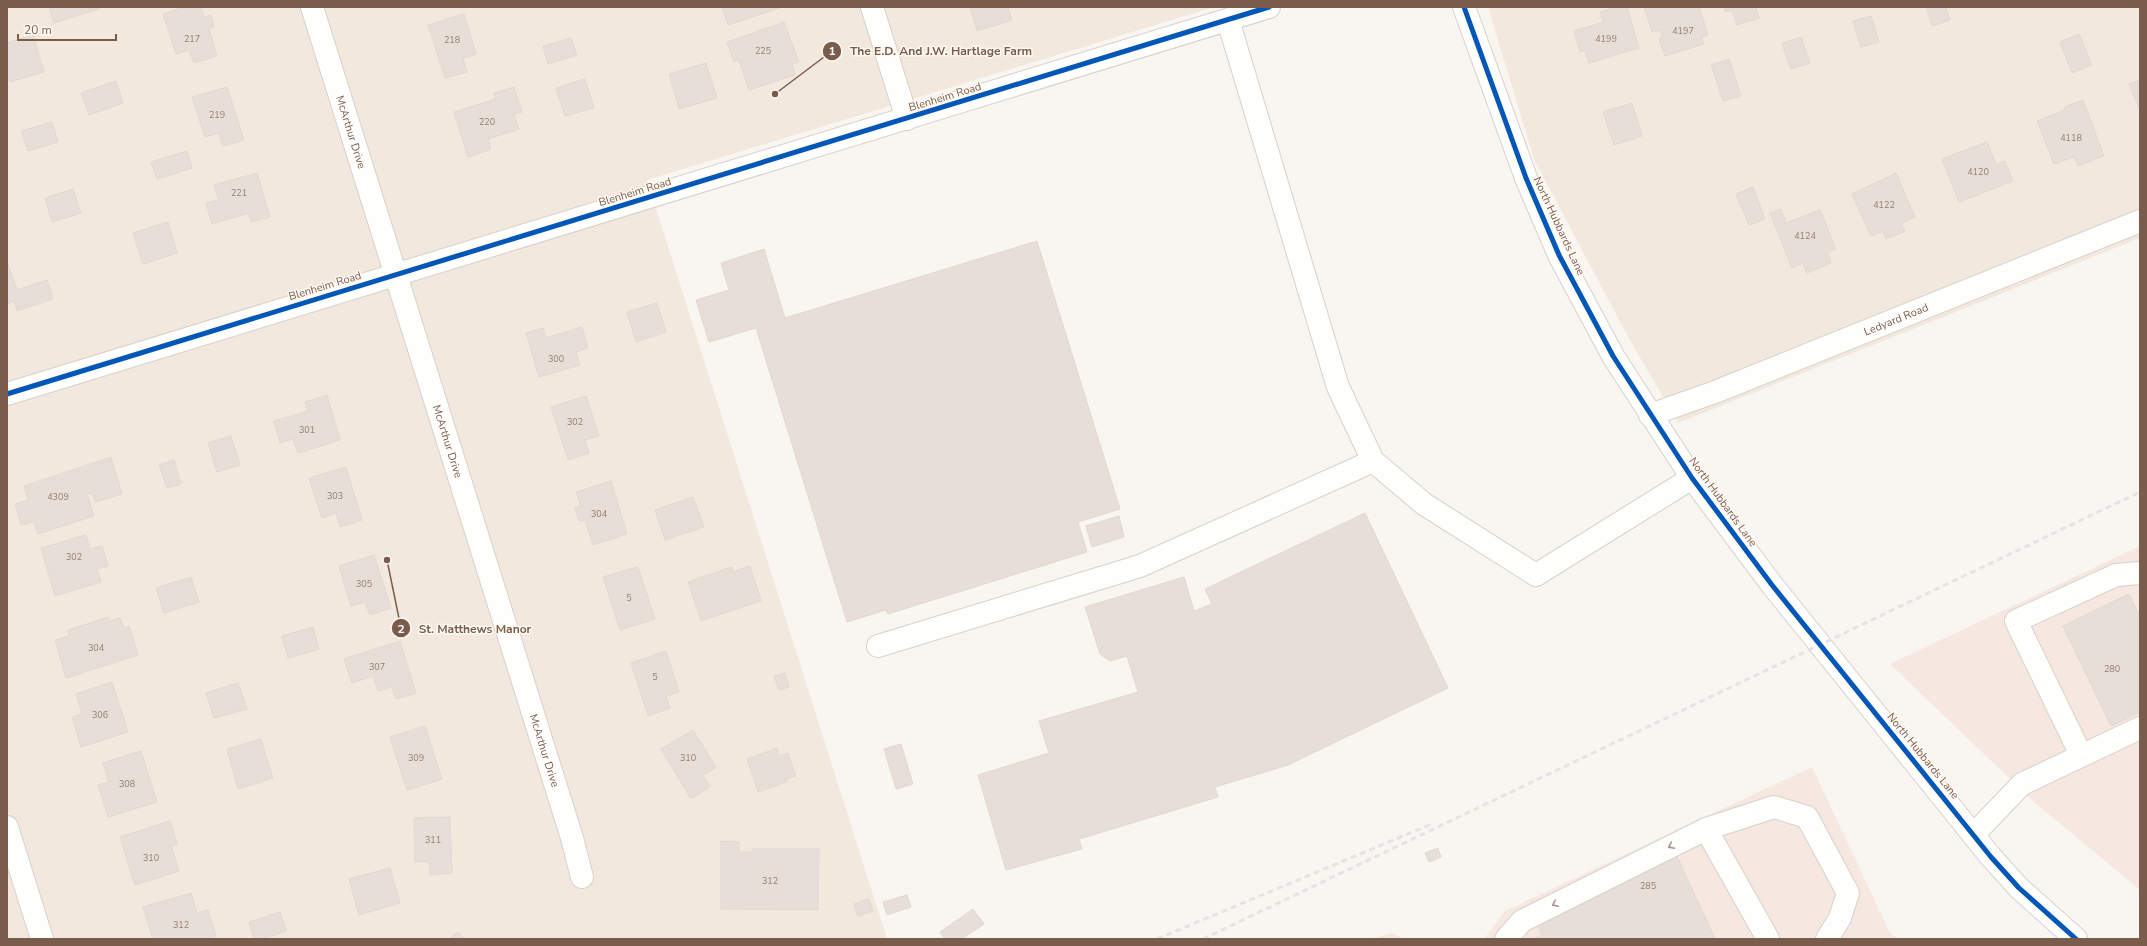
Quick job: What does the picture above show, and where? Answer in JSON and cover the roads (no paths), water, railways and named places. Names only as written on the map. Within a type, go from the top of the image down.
[{"type":"street","name":"McArthur Drive","points":[[312,7],[582,877]]},
{"type":"street","points":[[872,7],[907,119]]},
{"type":"street","name":"Blenheim Road","points":[[7,394],[1269,7]]},
{"type":"street","name":"North Hubbards Lane","points":[[1464,7],[1518,157],[1559,254],[1613,356],[1650,415],[1692,478],[1772,585],[1973,835],[2019,888],[2076,939]]},
{"type":"street","points":[[1228,20],[1338,387],[1373,461],[1424,504],[1536,575],[1692,478]]},
{"type":"street","name":"Ledyard Road","points":[[1650,415],[1715,392],[2140,221]]},
{"type":"street","points":[[878,646],[1140,566],[1373,461]]},
{"type":"street","points":[[2080,755],[2016,621],[2116,575],[2140,573]]},
{"type":"street","points":[[1973,835],[2022,784],[2080,755],[2140,728]]},
{"type":"street","points":[[1506,939],[1522,921],[1706,829],[1774,807],[1807,817],[1848,893],[1840,918],[1827,939]]},
{"type":"street","points":[[7,827],[42,939]]},
{"type":"street","points":[[1706,829],[1768,939]]},
{"type":"railway","points":[[1203,939],[2140,492]]},
{"type":"railway","points":[[1157,939],[1434,823]]},
{"type":"place","name":"The E.D. And J.W. Hartlage Farm","points":[[775,94]]},
{"type":"place","name":"St. Matthews Manor","points":[[387,560]]}]
